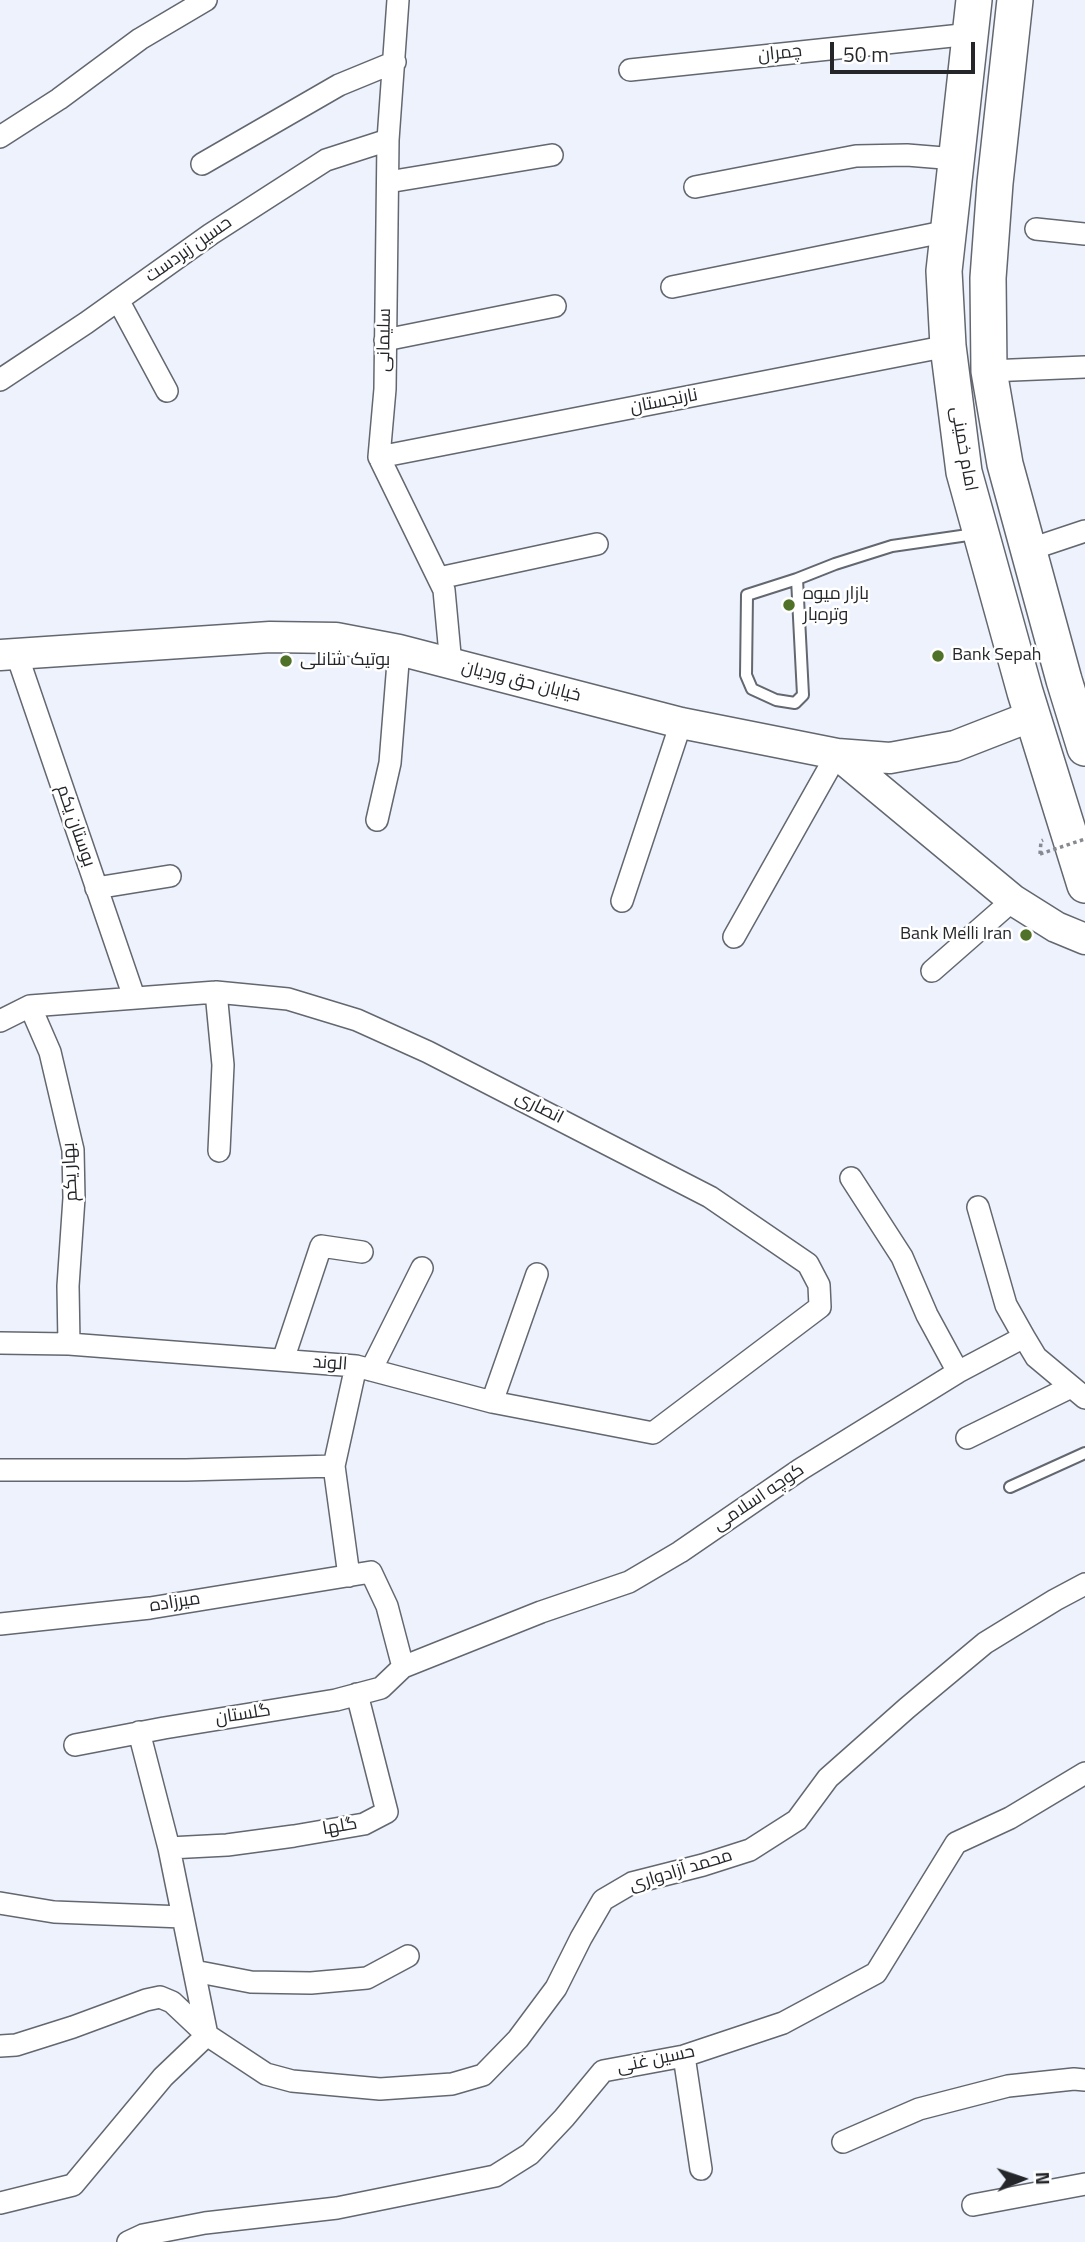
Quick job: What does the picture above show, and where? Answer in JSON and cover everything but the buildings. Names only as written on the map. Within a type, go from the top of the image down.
[{"type":"highway","name":"امام خمینی","points":[[974,0],[944,271],[948,346],[964,472],[1032,716],[1085,884]]},
{"type":"highway","points":[[1016,0],[995,183],[988,278],[989,371],[1005,464],[1063,680],[1085,748]]},
{"type":"main road","name":"خیابان حق وردیان","points":[[8,655],[270,637],[336,638],[399,650],[681,723],[837,754],[890,758],[955,746],[1032,716]]},
{"type":"main road","points":[[837,754],[1013,900],[1056,928],[1085,939]]},
{"type":"street","points":[[0,137],[59,99],[140,39],[206,0]]},
{"type":"street","name":"سلیمانی","points":[[379,457],[385,389],[388,140],[398,0]]},
{"type":"street","name":"چمران","points":[[630,70],[971,34]]},
{"type":"street","points":[[202,164],[339,85],[395,62]]},
{"type":"street","name":"حسین زبردست","points":[[0,380],[211,234],[326,160],[388,140]]},
{"type":"street","points":[[388,182],[552,155]]},
{"type":"street","points":[[695,187],[856,156],[907,155],[956,159]]},
{"type":"street","points":[[1036,229],[1085,234]]},
{"type":"street","points":[[672,287],[948,231]]},
{"type":"street","points":[[118,300],[167,391]]},
{"type":"street","points":[[386,340],[555,306]]},
{"type":"street","name":"نارنجستان","points":[[379,457],[948,346]]},
{"type":"street","points":[[989,371],[1085,367]]},
{"type":"street","points":[[379,457],[444,590],[451,665]]},
{"type":"street","points":[[1028,550],[1085,531]]},
{"type":"street","points":[[439,578],[597,544]]},
{"type":"street","points":[[377,820],[390,763],[399,650]]},
{"type":"street","name":"بوستان یکم","points":[[8,655],[134,997]]},
{"type":"street","points":[[622,901],[681,723]]},
{"type":"street","points":[[734,937],[837,754]]},
{"type":"street","points":[[96,888],[170,876]]},
{"type":"street","points":[[932,971],[1013,900]]},
{"type":"street","points":[[216,992],[223,1065],[219,1151]]},
{"type":"street","name":"انصاری","points":[[0,1021],[30,1006],[134,997],[216,992],[288,999],[357,1020],[416,1046],[710,1196],[808,1264],[819,1285],[820,1307],[653,1433]]},
{"type":"street","name":"بهار یکم","points":[[30,1006],[50,1052],[73,1150],[74,1198],[68,1286],[69,1344]]},
{"type":"street","points":[[851,1178],[902,1257],[958,1372]]},
{"type":"street","points":[[967,1438],[1078,1392],[1036,1357],[1006,1305],[978,1207]]},
{"type":"street","points":[[283,1360],[321,1246],[362,1252]]},
{"type":"street","points":[[403,1667],[387,1606],[372,1572],[349,1576],[334,1466],[364,1368],[422,1268]]},
{"type":"street","points":[[492,1402],[537,1274]]},
{"type":"street","name":"کوچه اسلامی","points":[[403,1667],[541,1612],[629,1582],[680,1552],[801,1469],[958,1372],[1024,1338]]},
{"type":"street","name":"الوند","points":[[0,1343],[69,1344],[364,1368],[492,1402],[653,1433]]},
{"type":"street","points":[[0,1470],[186,1470],[334,1466]]},
{"type":"street","name":"میرزاده","points":[[0,1624],[150,1608],[349,1576]]},
{"type":"street","name":"محمد آزادواری","points":[[0,2046],[16,2045],[160,1997],[172,2002],[208,2035],[266,2074],[292,2081],[380,2089],[452,2084],[483,2075],[518,2039],[556,1988],[603,1900],[632,1882],[703,1865],[750,1850],[797,1820],[828,1779],[985,1643],[1085,1584]]},
{"type":"street","name":"گلستان","points":[[75,1745],[336,1700],[381,1688],[403,1667]]},
{"type":"street","name":"گلها","points":[[169,1848],[227,1845],[294,1836],[364,1824],[387,1812],[357,1694]]},
{"type":"street","points":[[0,2203],[73,2185],[163,2077],[208,2035],[169,1848],[139,1732]]},
{"type":"street","name":"حسین غنی","points":[[128,2242],[143,2235],[205,2223],[337,2208],[495,2176],[530,2154],[603,2071],[684,2056],[783,2023],[876,1973],[956,1843],[1010,1818],[1085,1773]]},
{"type":"street","points":[[0,1903],[54,1912],[183,1917]]},
{"type":"street","points":[[194,1971],[251,1982],[311,1983],[367,1978],[408,1956]]},
{"type":"street","points":[[684,2056],[701,2169]]},
{"type":"street","points":[[843,2142],[919,2109],[1008,2086],[1074,2079],[1085,2081]]},
{"type":"street","points":[[973,2205],[1085,2184]]},
{"type":"lane","points":[[797,579],[803,695],[794,703],[776,700],[751,689],[746,675],[747,595],[892,546],[981,533]]},
{"type":"lane","points":[[1010,1487],[1085,1453]]},
{"type":"path","points":[[1041,841],[1040,854],[1085,839]]},
{"type":"place","name":"بازار میوه وتره‌بار","points":[[789,605]]},
{"type":"place","name":"Bank Sepah","points":[[938,656]]},
{"type":"place","name":"بوتیک شانلی","points":[[286,661]]},
{"type":"place","name":"Bank Melli Iran","points":[[1026,935]]}]
